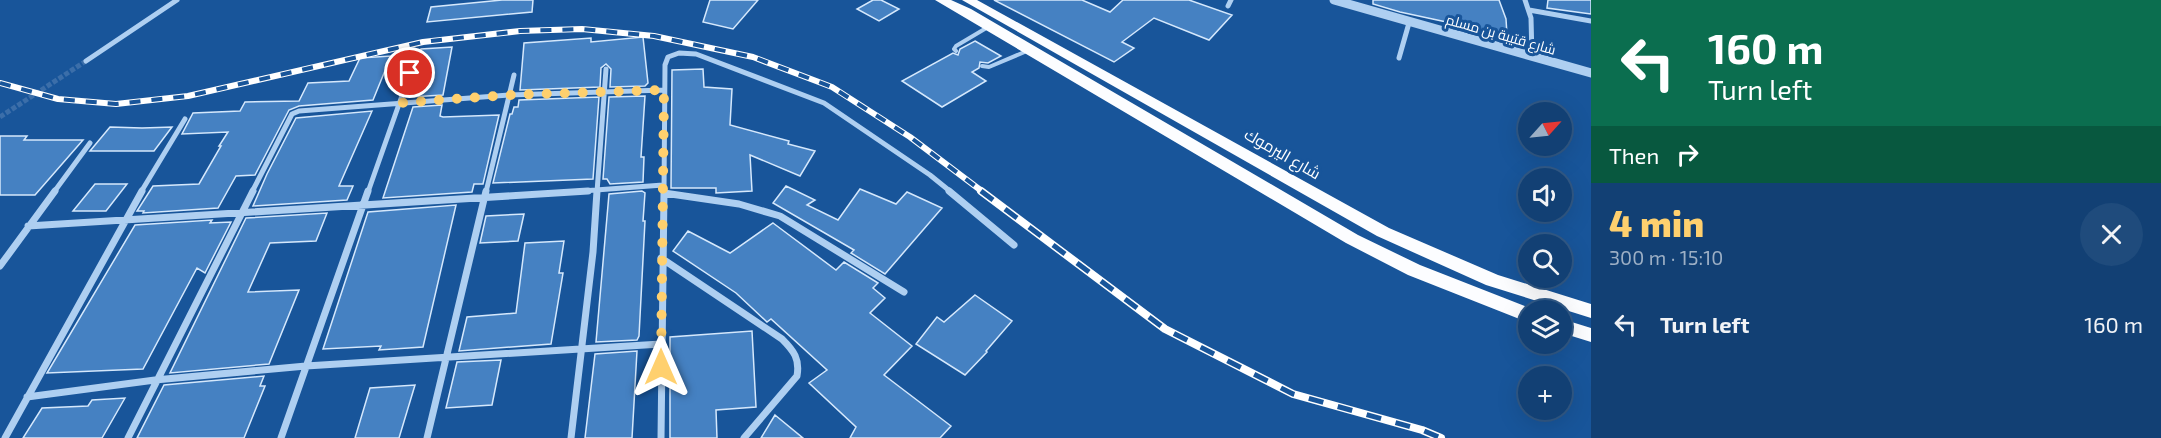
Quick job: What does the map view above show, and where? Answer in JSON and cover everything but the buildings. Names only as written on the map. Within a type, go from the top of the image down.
[{"type":"highway","points":[[941,0],[990,26],[1352,239],[1414,270],[1518,311]]},
{"type":"highway","name":"شارع اليرموك","points":[[968,0],[1383,232],[1492,280],[1591,311]]},
{"type":"highway","points":[[1572,329],[1591,335]]},
{"type":"street","points":[[86,61],[177,0]]},
{"type":"street","points":[[1227,6],[1231,0]]},
{"type":"street","name":"شارع قتيبة بن مسلم","points":[[1334,0],[1591,73]]},
{"type":"street","points":[[1525,0],[1529,10],[1532,58]]},
{"type":"street","points":[[1529,10],[1591,21]]},
{"type":"street","points":[[1399,57],[1409,23]]},
{"type":"street","points":[[661,438],[664,65],[668,57],[679,53],[696,54],[824,103],[930,175],[1014,245]]},
{"type":"street","points":[[571,438],[592,252],[606,69]]},
{"type":"street","points":[[281,438],[410,73]]},
{"type":"street","points":[[427,438],[514,75]]},
{"type":"street","points":[[128,438],[292,114],[299,111],[328,108],[509,95],[664,90]]},
{"type":"street","points":[[5,438],[123,222],[185,119]]},
{"type":"street","points":[[0,266],[27,226],[90,143]]},
{"type":"street","points":[[27,226],[484,199],[663,185]]},
{"type":"street","points":[[664,193],[763,209],[780,216],[904,292]]},
{"type":"street","points":[[661,258],[752,316],[794,351],[799,364],[797,376],[744,438]]},
{"type":"street","points":[[27,397],[156,380],[306,366],[661,344]]},
{"type":"lane","points":[[956,51],[954,50],[956,46],[990,26]]},
{"type":"lane","points":[[982,66],[989,67],[1031,50]]},
{"type":"tunnel","points":[[0,117],[86,61]]},
{"type":"railway","points":[[0,83],[58,99],[116,104],[188,96],[423,42],[520,31],[582,29],[654,36],[753,57],[832,87],[910,137],[983,192]]},
{"type":"railway","points":[[981,191],[1165,329],[1293,394],[1422,430],[1441,438]]},
{"type":"route","points":[[410,73],[399,103],[509,95],[664,90],[661,367]]}]
